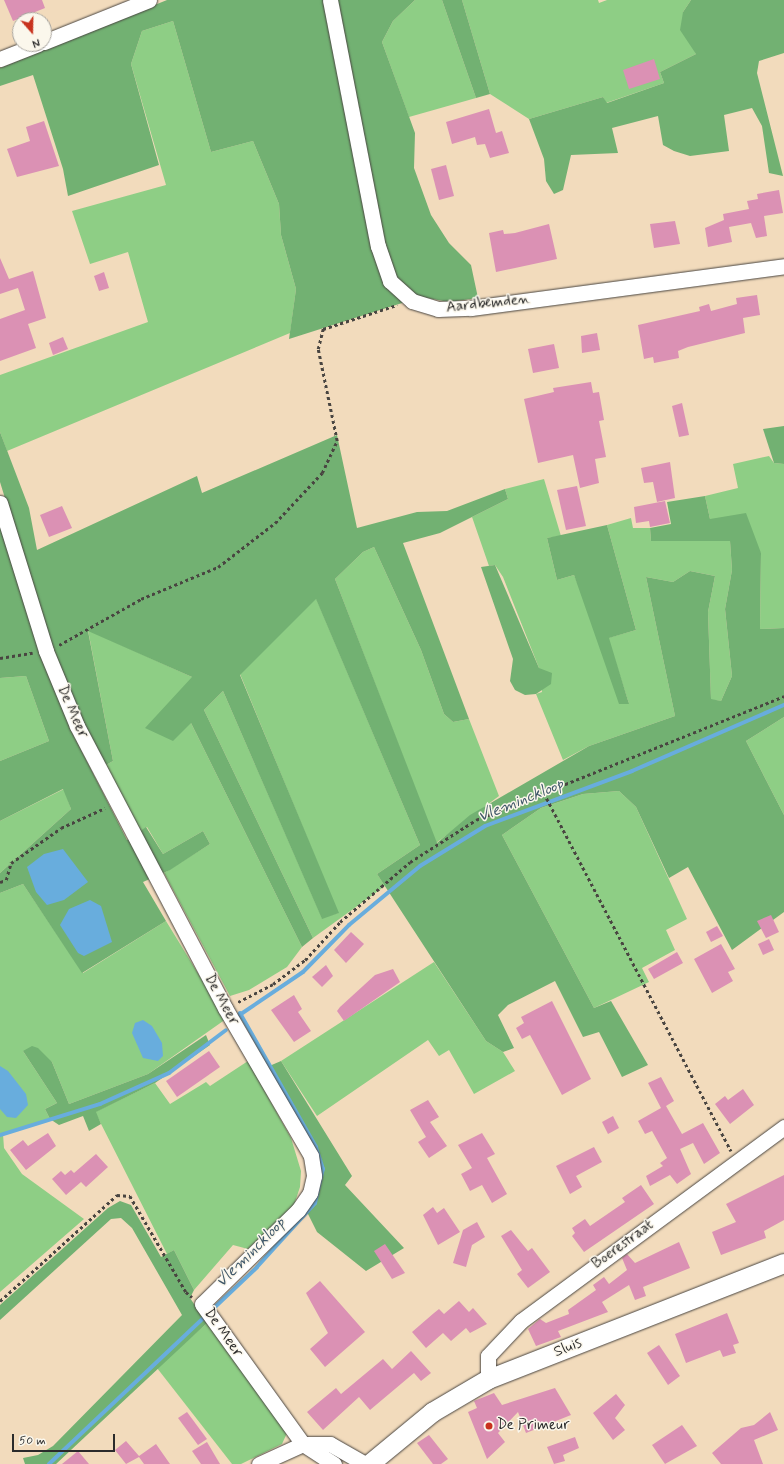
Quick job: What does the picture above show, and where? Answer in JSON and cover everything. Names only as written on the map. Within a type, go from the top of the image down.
[{"type":"street","points":[[52,39],[149,0]]},
{"type":"street","name":"Aardbemden","points":[[330,0],[378,246],[390,281],[412,301],[438,309],[471,308],[784,266]]},
{"type":"street","points":[[0,59],[18,52]]},
{"type":"street","name":"De Meer","points":[[0,503],[46,651],[77,726],[116,803],[225,1008],[311,1156],[314,1176],[310,1193],[298,1210],[202,1304],[303,1444]]},
{"type":"street","name":"Boerestraat","points":[[488,1379],[488,1356],[521,1321],[784,1127]]},
{"type":"street","name":"Sluis","points":[[369,1464],[432,1412],[488,1379],[784,1263]]},
{"type":"street","points":[[303,1444],[334,1464]]},
{"type":"street","points":[[259,1464],[303,1444],[330,1444],[365,1464]]},
{"type":"path","points":[[0,658],[46,651],[141,599],[218,567],[275,523],[322,473],[337,441],[318,349],[322,328],[412,301]]},
{"type":"path","points":[[225,1008],[273,984],[304,960],[340,922],[410,862],[476,820],[544,794],[784,696]]},
{"type":"path","points":[[544,794],[737,1162]]},
{"type":"path","points":[[0,882],[6,880],[11,864],[61,828],[116,803]]},
{"type":"path","points":[[0,1301],[117,1195],[130,1196],[186,1292],[202,1304]]},
{"type":"green space","points":[[167,0],[415,0],[393,21],[382,42],[415,133],[414,168],[431,215],[449,243],[471,265],[478,298],[449,302],[421,297],[289,339],[296,289],[281,235],[279,204],[253,141],[211,152],[173,21],[142,31],[131,64],[159,165],[68,196],[63,169],[33,75],[0,86],[0,68],[39,52],[52,52],[52,47]]},
{"type":"green space","points":[[415,0],[442,0],[476,98],[409,117],[382,42],[393,21]]},
{"type":"green space","points":[[442,0],[462,0],[490,94],[476,98]]},
{"type":"green space","points":[[462,0],[598,0],[599,3],[607,0],[691,0],[683,12],[696,54],[660,72],[664,83],[606,103],[603,97],[529,119],[490,94]]},
{"type":"green space","points":[[691,0],[784,0],[784,53],[759,61],[757,73],[783,176],[769,173],[762,126],[752,108],[724,115],[729,151],[690,156],[674,151],[663,145],[658,116],[612,128],[618,153],[571,155],[563,190],[554,194],[546,181],[544,159],[529,119],[603,97],[607,103],[664,83],[660,72],[696,54],[680,30],[683,12]]},
{"type":"green space","points":[[173,21],[211,152],[253,141],[279,204],[281,235],[296,289],[290,333],[7,451],[0,432],[0,375],[148,322],[128,252],[90,264],[72,211],[166,185],[131,64],[142,31]]},
{"type":"green space","points":[[784,426],[784,464],[774,463],[763,429]]},
{"type":"green space","points":[[0,432],[29,508],[37,550],[197,476],[202,493],[337,435],[357,528],[417,512],[447,511],[505,489],[508,499],[440,533],[403,543],[469,719],[453,722],[444,714],[421,650],[374,547],[363,552],[335,579],[437,843],[470,815],[589,746],[675,716],[646,577],[673,582],[690,571],[715,576],[708,612],[711,699],[721,701],[732,676],[725,609],[732,570],[730,541],[651,541],[650,528],[671,524],[667,502],[705,496],[710,519],[746,513],[761,553],[760,629],[784,628],[784,717],[746,741],[784,815],[784,912],[732,950],[688,867],[669,878],[636,807],[619,791],[583,794],[541,808],[502,835],[594,1008],[611,1001],[648,1065],[622,1077],[599,1032],[583,1037],[555,981],[508,1005],[498,1015],[514,1048],[503,1052],[486,1041],[377,874],[420,845],[316,599],[240,675],[339,913],[322,919],[223,691],[204,710],[313,938],[302,947],[191,723],[173,741],[145,728],[192,677],[88,631],[113,761],[106,765],[78,715],[55,660],[0,482]]},
{"type":"green space","points":[[769,456],[774,463],[784,464],[784,628],[760,629],[761,553],[710,519],[705,496],[738,488],[733,464]]},
{"type":"green space","points":[[544,479],[561,536],[547,538],[557,580],[574,575],[629,704],[608,638],[636,630],[607,525],[631,518],[633,528],[650,528],[651,541],[730,541],[732,570],[725,609],[732,676],[721,701],[711,700],[708,612],[715,576],[690,571],[673,582],[646,577],[675,716],[589,746],[563,760],[536,694],[542,692],[539,668],[503,577],[495,565],[489,566],[472,517],[508,499],[505,489]]},
{"type":"green space","points":[[607,525],[636,630],[609,638],[629,704],[619,704],[574,575],[557,580],[547,538]]},
{"type":"green space","points":[[0,526],[70,728],[127,840],[146,827],[163,854],[203,831],[210,844],[170,870],[143,882],[166,921],[82,973],[23,884],[0,893],[0,873],[71,809],[63,789],[0,821],[0,761],[49,741],[26,676],[0,678]]},
{"type":"green space","points":[[374,547],[421,650],[444,714],[453,722],[469,719],[499,796],[436,843],[335,579],[363,552]]},
{"type":"green space","points":[[495,565],[539,668],[552,673],[551,684],[536,694],[525,695],[515,690],[510,681],[513,659],[481,567]]},
{"type":"green space","points":[[316,598],[420,845],[377,874],[385,886],[313,938],[204,710],[223,691],[322,918],[338,913],[240,674]]},
{"type":"green space","points":[[88,630],[192,677],[191,723],[302,947],[287,967],[249,990],[230,996],[164,873],[210,844],[203,831],[163,854],[147,827],[139,832],[106,765],[113,761]]},
{"type":"green space","points":[[26,676],[49,741],[0,761],[0,678]]},
{"type":"green space","points":[[784,717],[784,815],[746,741]]},
{"type":"green space","points":[[64,789],[71,809],[0,873],[0,821]]},
{"type":"green space","points":[[619,791],[636,807],[687,919],[666,930],[675,950],[642,968],[649,982],[594,1008],[502,835],[541,808],[583,794]]},
{"type":"green space","points":[[23,884],[83,973],[166,921],[226,1019],[148,1074],[69,1104],[52,1062],[23,1051],[57,1103],[45,1109],[50,1119],[3,1134],[4,1148],[22,1174],[84,1219],[0,1292],[0,893]]},
{"type":"green space","points":[[434,962],[486,1041],[503,1052],[515,1071],[474,1094],[449,1050],[439,1056],[428,1040],[317,1116],[281,1061]]},
{"type":"green space","points":[[206,1035],[210,1045],[155,1083],[96,1112],[101,1124],[89,1131],[83,1116],[59,1125],[50,1119],[45,1109],[57,1103],[23,1051],[32,1046],[38,1048],[52,1062],[69,1104],[148,1074]]},
{"type":"green space","points":[[248,1061],[291,1138],[301,1171],[300,1187],[294,1205],[248,1249],[233,1245],[194,1290],[174,1250],[167,1254],[95,1112],[155,1083],[170,1104],[206,1082],[210,1086]]},
{"type":"green space","points":[[281,1061],[352,1176],[345,1185],[404,1248],[366,1271],[317,1232],[305,1208],[315,1180],[307,1140],[267,1067]]},
{"type":"green space","points":[[120,1201],[131,1205],[161,1257],[174,1250],[194,1290],[190,1298],[207,1323],[56,1464],[25,1464],[23,1458],[38,1455],[53,1446],[182,1315],[132,1228],[121,1218],[111,1219],[0,1320],[0,1305],[108,1208]]},
{"type":"green space","points":[[207,1323],[287,1433],[282,1444],[241,1464],[232,1464],[157,1368]]},
{"type":"water","points":[[63,849],[88,882],[64,900],[47,905],[36,892],[27,867],[44,854]]},
{"type":"water","points":[[90,900],[101,906],[112,942],[84,956],[78,953],[60,925],[69,909]]},
{"type":"water","points":[[143,1020],[152,1026],[162,1043],[163,1056],[158,1061],[143,1058],[132,1033],[135,1023]]},
{"type":"water","points":[[0,1066],[8,1071],[26,1094],[28,1105],[16,1118],[7,1117],[0,1109]]},
{"type":"building","points":[[4,0],[42,0],[45,8],[35,12],[12,12],[12,19]]},
{"type":"building","points":[[654,59],[660,79],[629,89],[623,70]]},
{"type":"building","points":[[489,109],[496,133],[502,131],[509,153],[490,158],[485,144],[477,145],[475,137],[452,144],[446,122]]},
{"type":"building","points":[[44,121],[59,166],[17,177],[7,149],[30,141],[26,127]]},
{"type":"building","points":[[446,165],[454,196],[439,200],[431,169]]},
{"type":"building","points":[[779,190],[783,213],[764,216],[767,236],[756,238],[751,223],[729,227],[732,242],[708,247],[705,228],[724,220],[723,214],[749,209],[747,201],[758,199],[757,194]]},
{"type":"building","points":[[675,221],[680,244],[654,248],[650,224]]},
{"type":"building","points":[[549,224],[557,259],[496,272],[489,233],[503,230],[504,234],[515,233]]},
{"type":"building","points":[[0,258],[9,279],[33,271],[46,318],[28,324],[36,348],[0,361],[0,319],[25,310],[18,288],[0,294]]},
{"type":"building","points":[[104,272],[109,288],[99,291],[94,276]]},
{"type":"building","points":[[757,295],[760,315],[743,318],[745,333],[688,347],[678,351],[679,358],[654,363],[653,357],[644,359],[638,325],[700,311],[699,307],[709,304],[711,311],[737,304],[736,298]]},
{"type":"building","points":[[597,333],[600,350],[582,353],[581,336]]},
{"type":"building","points":[[63,337],[68,349],[53,355],[49,343]]},
{"type":"building","points":[[554,344],[559,368],[533,373],[528,349]]},
{"type":"building","points":[[591,382],[593,393],[599,392],[604,420],[599,421],[606,457],[595,459],[599,483],[580,488],[573,455],[538,463],[524,399],[554,392],[553,388]]},
{"type":"building","points":[[682,403],[689,435],[679,437],[672,406]]},
{"type":"building","points":[[670,462],[675,498],[657,502],[653,482],[644,483],[641,468]]},
{"type":"building","points":[[577,486],[586,526],[566,530],[557,490]]},
{"type":"building","points":[[665,501],[670,523],[650,527],[649,521],[636,523],[634,507]]},
{"type":"building","points":[[62,506],[72,528],[49,537],[40,515]]},
{"type":"building","points":[[771,915],[779,932],[766,938],[757,921]]},
{"type":"building","points":[[717,926],[723,936],[711,942],[706,932]]},
{"type":"building","points":[[351,932],[364,944],[346,963],[334,950]]},
{"type":"building","points":[[769,939],[774,950],[763,955],[758,944]]},
{"type":"building","points":[[721,944],[735,969],[728,972],[733,981],[712,993],[694,959]]},
{"type":"building","points":[[677,952],[683,963],[654,979],[648,969]]},
{"type":"building","points":[[326,965],[333,976],[322,987],[312,977]]},
{"type":"building","points":[[393,969],[400,982],[344,1021],[337,1011],[340,1007],[375,975]]},
{"type":"building","points":[[294,995],[302,1009],[298,1012],[311,1031],[294,1042],[271,1010]]},
{"type":"building","points":[[552,1001],[591,1079],[562,1095],[530,1035],[522,1039],[516,1028],[524,1023],[521,1017]]},
{"type":"building","points":[[209,1051],[220,1067],[177,1097],[166,1081]]},
{"type":"building","points":[[661,1077],[674,1101],[666,1106],[682,1134],[703,1123],[720,1153],[704,1164],[693,1143],[680,1149],[691,1174],[677,1184],[670,1175],[650,1186],[646,1176],[663,1166],[660,1163],[667,1158],[652,1131],[645,1134],[638,1121],[661,1108],[648,1083]]},
{"type":"building","points":[[743,1089],[754,1105],[730,1124],[715,1104],[725,1096],[728,1100]]},
{"type":"building","points":[[428,1100],[439,1117],[430,1122],[447,1146],[429,1158],[418,1142],[426,1137],[410,1110]]},
{"type":"building","points":[[613,1116],[619,1128],[608,1134],[602,1122]]},
{"type":"building","points":[[48,1133],[56,1146],[26,1170],[10,1150],[23,1140],[28,1146]]},
{"type":"building","points":[[482,1133],[495,1154],[487,1158],[507,1194],[492,1203],[482,1185],[470,1191],[461,1174],[472,1168],[458,1145]]},
{"type":"building","points":[[594,1147],[602,1162],[576,1176],[582,1187],[570,1194],[556,1166]]},
{"type":"building","points":[[96,1154],[108,1167],[86,1187],[81,1182],[66,1195],[52,1179],[61,1171],[65,1175],[71,1170],[74,1173]]},
{"type":"building","points":[[784,1175],[784,1220],[764,1231],[766,1238],[721,1255],[712,1232],[736,1222],[726,1204]]},
{"type":"building","points":[[641,1185],[654,1204],[584,1252],[572,1236],[575,1233],[572,1228],[585,1219],[590,1226],[625,1202],[622,1198]]},
{"type":"building","points":[[433,1207],[437,1213],[444,1208],[460,1232],[438,1245],[423,1215]]},
{"type":"building","points":[[477,1222],[485,1237],[472,1245],[466,1267],[453,1263],[463,1230]]},
{"type":"building","points":[[511,1230],[528,1251],[532,1248],[550,1272],[528,1288],[517,1274],[522,1270],[501,1236]]},
{"type":"building","points":[[679,1242],[690,1268],[643,1287],[646,1296],[635,1300],[629,1285],[602,1302],[608,1312],[558,1331],[561,1337],[536,1346],[528,1329],[540,1319],[546,1323],[569,1314],[568,1310],[596,1290],[593,1285],[604,1277],[609,1284],[627,1270],[622,1258],[627,1254],[635,1263]]},
{"type":"building","points":[[385,1244],[405,1273],[392,1279],[374,1251]]},
{"type":"building","points":[[320,1281],[365,1332],[325,1367],[310,1349],[328,1333],[306,1293]]},
{"type":"building","points":[[459,1301],[469,1312],[473,1308],[487,1324],[470,1333],[466,1328],[451,1341],[443,1333],[426,1348],[412,1332],[439,1309],[444,1314]]},
{"type":"building","points":[[727,1313],[739,1343],[733,1345],[736,1353],[723,1357],[720,1350],[686,1363],[675,1334]]},
{"type":"building","points":[[659,1345],[680,1376],[668,1385],[647,1353]]},
{"type":"building","points":[[411,1351],[431,1373],[421,1381],[414,1373],[370,1410],[359,1397],[323,1430],[307,1412],[336,1388],[341,1394],[383,1359],[392,1369]]},
{"type":"building","points":[[555,1388],[571,1415],[526,1433],[518,1412],[498,1433],[505,1442],[487,1459],[468,1412],[477,1408],[474,1401],[494,1393],[502,1405]]},
{"type":"building","points":[[616,1394],[625,1405],[615,1418],[625,1430],[613,1440],[593,1413]]},
{"type":"building","points":[[187,1412],[207,1439],[198,1445],[178,1418]]},
{"type":"building","points":[[770,1412],[778,1430],[754,1440],[763,1464],[721,1464],[712,1453],[741,1428],[754,1425]]},
{"type":"building","points":[[682,1425],[697,1446],[665,1464],[652,1445]]},
{"type":"building","points":[[429,1435],[448,1459],[441,1464],[433,1464],[417,1443]]},
{"type":"building","points":[[575,1437],[579,1448],[563,1455],[565,1461],[554,1464],[547,1447]]},
{"type":"building","points":[[126,1441],[139,1456],[156,1444],[170,1464],[144,1464],[139,1457],[126,1464],[115,1450]]},
{"type":"building","points":[[207,1442],[220,1464],[201,1464],[192,1451]]},
{"type":"building","points":[[78,1451],[89,1464],[62,1464]]},
{"type":"waterway","name":"Vleminckloop","points":[[238,1016],[303,972],[349,925],[420,866],[485,826],[632,771],[784,705]]},
{"type":"waterway","name":"Vleminckloop","points":[[49,1464],[257,1267],[315,1203],[323,1169],[316,1147],[240,1013]]},
{"type":"waterway","points":[[0,1135],[100,1104],[169,1073],[226,1030]]},
{"type":"place","name":"De Primeur","points":[[489,1426]]}]
